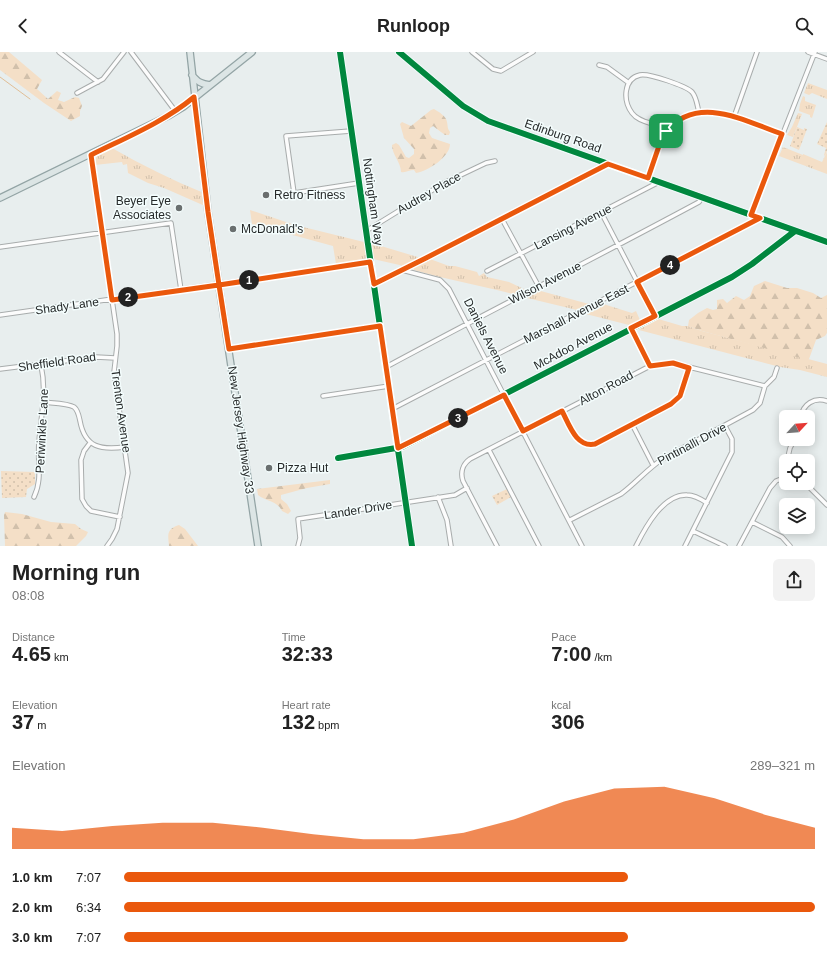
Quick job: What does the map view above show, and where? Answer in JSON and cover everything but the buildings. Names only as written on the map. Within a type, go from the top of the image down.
[{"type":"main road","name":"New Jersey Highway 33","points":[[190,52],[208,212],[258,546]]},
{"type":"main road","points":[[0,198],[91,155],[176,112],[252,52]]},
{"type":"main road","name":"Edinburg Road","points":[[399,52],[463,106],[497,125],[827,242]]},
{"type":"main road","points":[[192,75],[198,82],[210,85]]},
{"type":"street","points":[[58,52],[98,82]]},
{"type":"street","points":[[77,94],[106,77],[124,52]]},
{"type":"street","points":[[131,52],[176,112]]},
{"type":"street","name":"Nottingham Way","points":[[340,52],[412,546]]},
{"type":"street","points":[[472,52],[493,69],[501,71],[533,52]]},
{"type":"street","points":[[734,117],[758,52]]},
{"type":"street","points":[[808,52],[815,53],[827,59]]},
{"type":"street","points":[[751,215],[815,53]]},
{"type":"street","points":[[599,65],[607,67],[629,83]]},
{"type":"street","points":[[666,131],[638,118],[632,113],[628,105],[626,94],[629,83],[637,76],[645,75],[685,87],[694,94],[699,112]]},
{"type":"street","points":[[648,178],[660,143],[666,131],[680,119],[699,112],[718,112],[782,134]]},
{"type":"street","points":[[351,131],[286,136],[294,193],[359,183]]},
{"type":"street","name":"Trenton Avenue","points":[[91,155],[117,334],[114,380],[128,473],[120,517],[115,534],[107,546]]},
{"type":"street","name":"Audrey Place","points":[[366,231],[444,183],[486,163],[495,161]]},
{"type":"street","points":[[374,284],[608,164]]},
{"type":"street","name":"Lansing Avenue","points":[[486,272],[659,182]]},
{"type":"street","name":"Wilson Avenue","points":[[386,367],[538,286],[618,246],[699,202],[702,197]]},
{"type":"street","points":[[600,212],[655,316]]},
{"type":"street","name":"Marshall Avenue East","points":[[392,409],[760,218]]},
{"type":"street","points":[[502,219],[538,286]]},
{"type":"street","points":[[0,247],[171,223],[181,290]]},
{"type":"street","name":"McAdoo Avenue","points":[[338,458],[398,448],[504,395],[742,271],[795,231]]},
{"type":"street","name":"Shady Lane","points":[[0,315],[219,285],[370,262]]},
{"type":"street","name":"Daniels Avenue","points":[[402,270],[443,282],[449,289],[570,520],[582,546]]},
{"type":"street","points":[[229,349],[380,326]]},
{"type":"street","points":[[631,328],[650,366]]},
{"type":"street","name":"Sheffield Road","points":[[0,369],[96,357],[115,358]]},
{"type":"street","name":"Alton Road","points":[[497,546],[462,476],[462,469],[465,463],[523,431],[650,366],[673,363],[765,386]]},
{"type":"street","name":"Periwinkle Lane","points":[[34,497],[39,482],[38,445],[44,384],[41,365]]},
{"type":"street","points":[[562,411],[578,439],[588,444],[595,444],[678,399],[682,392],[689,368]]},
{"type":"street","points":[[765,386],[774,377],[777,368]]},
{"type":"street","points":[[323,396],[389,386]]},
{"type":"street","name":"Pintinalli Drive","points":[[570,520],[621,494],[653,465],[675,451],[753,410],[760,403],[765,386]]},
{"type":"street","points":[[804,410],[805,406],[812,401],[827,401]]},
{"type":"street","points":[[43,402],[76,408],[83,433],[90,443],[103,448],[125,447]]},
{"type":"street","points":[[632,424],[653,465]]},
{"type":"street","points":[[685,546],[732,452],[732,439],[725,426]]},
{"type":"street","points":[[90,443],[84,451],[81,460],[82,499],[91,511],[120,517]]},
{"type":"street","points":[[489,450],[539,546]]},
{"type":"street","points":[[739,546],[770,488],[779,480]]},
{"type":"street","name":"Lander Drive","points":[[298,546],[300,538],[298,520],[455,495],[467,488]]},
{"type":"street","points":[[813,490],[827,505]]},
{"type":"street","points":[[636,546],[652,518],[662,507],[676,497],[688,495],[696,497],[707,503]]},
{"type":"street","points":[[438,497],[447,520],[452,546]]},
{"type":"street","points":[[752,522],[782,537],[790,546]]},
{"type":"street","points":[[693,530],[724,546]]},
{"type":"green space","points":[[0,52],[9,52],[42,80],[37,89],[48,99],[57,91],[61,93],[58,100],[64,102],[75,97],[79,98],[82,106],[80,116],[71,121],[0,70]]},
{"type":"green space","points":[[808,83],[827,90],[827,99],[812,93],[809,95],[804,93]]},
{"type":"green space","points":[[803,96],[805,97],[805,101],[816,105],[812,118],[810,115],[799,111]]},
{"type":"green space","points":[[434,109],[445,118],[450,132],[449,135],[445,135],[433,126],[430,128],[429,133],[432,138],[450,144],[449,149],[438,163],[421,172],[416,173],[414,170],[401,172],[400,165],[392,149],[392,145],[396,143],[399,145],[406,157],[409,158],[414,154],[414,149],[404,138],[400,124],[402,122],[411,126]]},
{"type":"green space","points":[[798,113],[802,114],[793,137],[787,135],[792,127]]},
{"type":"green space","points":[[827,122],[827,151],[825,156],[826,148],[817,144]]},
{"type":"green space","points":[[797,127],[804,130],[804,128],[807,129],[799,150],[790,146]]},
{"type":"green space","points":[[783,147],[822,162],[827,152],[827,174],[779,156]]},
{"type":"green space","points":[[112,148],[157,172],[204,193],[205,206],[164,188],[148,183],[128,173],[127,164],[123,165],[122,162],[95,165],[97,156]]},
{"type":"green space","points":[[250,210],[295,225],[364,242],[367,258],[364,260],[336,264],[333,246],[252,224]]},
{"type":"green space","points":[[371,243],[421,258],[404,266],[373,259]]},
{"type":"green space","points":[[430,259],[449,266],[455,266],[477,272],[479,276],[484,273],[487,277],[509,282],[526,290],[517,295],[414,270],[413,267]]},
{"type":"green space","points":[[765,281],[787,288],[797,288],[813,293],[821,298],[827,295],[827,333],[825,336],[816,340],[809,359],[804,359],[688,326],[689,320],[698,313],[707,308],[713,310],[717,309],[717,300],[723,299],[727,303],[736,296],[744,300],[750,296],[754,286]]},
{"type":"green space","points":[[537,290],[589,304],[577,310],[523,297]]},
{"type":"green space","points":[[600,303],[632,313],[636,311],[640,320],[629,325],[582,313]]},
{"type":"green space","points":[[655,318],[827,364],[827,377],[800,370],[780,367],[635,329]]},
{"type":"green space","points":[[1,471],[35,472],[35,484],[27,489],[26,497],[2,498]]},
{"type":"green space","points":[[330,480],[330,484],[281,495],[281,499],[287,504],[291,511],[288,514],[282,511],[278,505],[258,495],[257,489]]},
{"type":"green space","points":[[507,489],[511,497],[497,505],[492,496]]},
{"type":"green space","points":[[5,512],[22,514],[51,522],[75,524],[88,532],[76,546],[5,546]]},
{"type":"green space","points":[[179,525],[185,529],[198,546],[169,546],[169,533],[172,528]]},
{"type":"waterway","points":[[0,77],[30,99]]},
{"type":"cycle path","points":[[340,52],[412,546]]},
{"type":"cycle path","points":[[399,52],[463,106],[488,121],[827,242]]},
{"type":"cycle path","points":[[338,458],[402,447],[732,277],[752,264],[795,231]]},
{"type":"place","name":"Retro Fitness","points":[[266,195]]},
{"type":"place","name":"Beyer Eye Associates","points":[[179,208]]},
{"type":"place","name":"McDonald's","points":[[233,229]]},
{"type":"place","name":"Pizza Hut","points":[[269,468]]},
{"type":"route","points":[[666,131],[660,143],[648,178],[608,164],[374,284],[370,262],[219,285],[208,212],[194,97],[176,112],[91,155],[112,300],[219,285],[229,349],[380,326],[398,448],[504,395],[523,431],[562,411],[580,442],[584,444],[595,444],[675,402],[680,396],[689,368],[673,363],[650,366],[631,328],[655,316],[637,282],[760,218],[751,215],[782,134],[718,112],[699,112],[686,116],[675,122],[666,131]]}]
